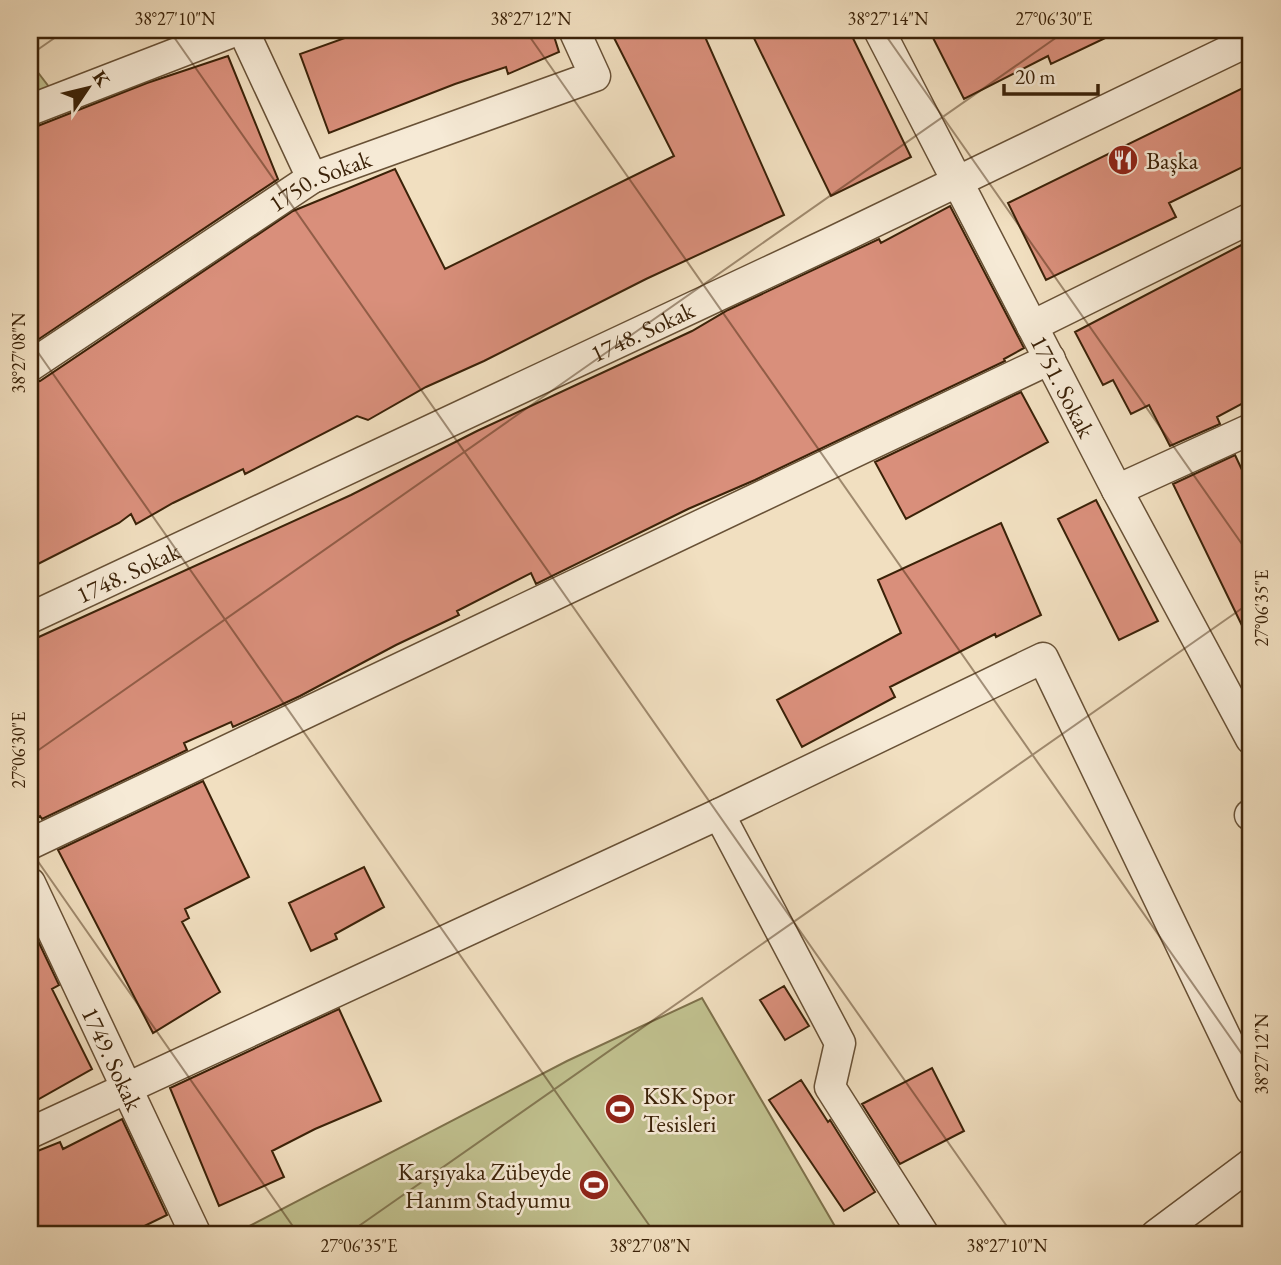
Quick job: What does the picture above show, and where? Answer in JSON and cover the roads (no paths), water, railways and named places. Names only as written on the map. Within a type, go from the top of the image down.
[{"type":"street","points":[[30,110],[237,30]]},
{"type":"street","points":[[243,30],[312,178]]},
{"type":"street","name":"1750. Sokak","points":[[30,366],[312,178],[595,76],[574,30]]},
{"type":"street","name":"1751. Sokak","points":[[879,30],[1117,490],[1251,739]]},
{"type":"street","name":"1748. Sokak","points":[[30,618],[958,182],[1251,40]]},
{"type":"street","points":[[1032,326],[1251,218]]},
{"type":"street","points":[[30,844],[1050,359]]},
{"type":"street","points":[[1117,490],[1249,436]]},
{"type":"street","points":[[30,1133],[719,814],[1043,658],[1251,1090]]},
{"type":"street","points":[[719,814],[840,1043],[830,1087],[924,1235]]},
{"type":"street","name":"1749. Sokak","points":[[30,883],[196,1235]]},
{"type":"street","points":[[1156,1235],[1251,1164]]},
{"type":"place","name":"Başka","points":[[1123,160]]},
{"type":"place","name":"KSK Spor Tesisleri","points":[[620,1109]]},
{"type":"place","name":"Karşıyaka Zübeyde Hanım Stadyumu","points":[[594,1185]]}]
